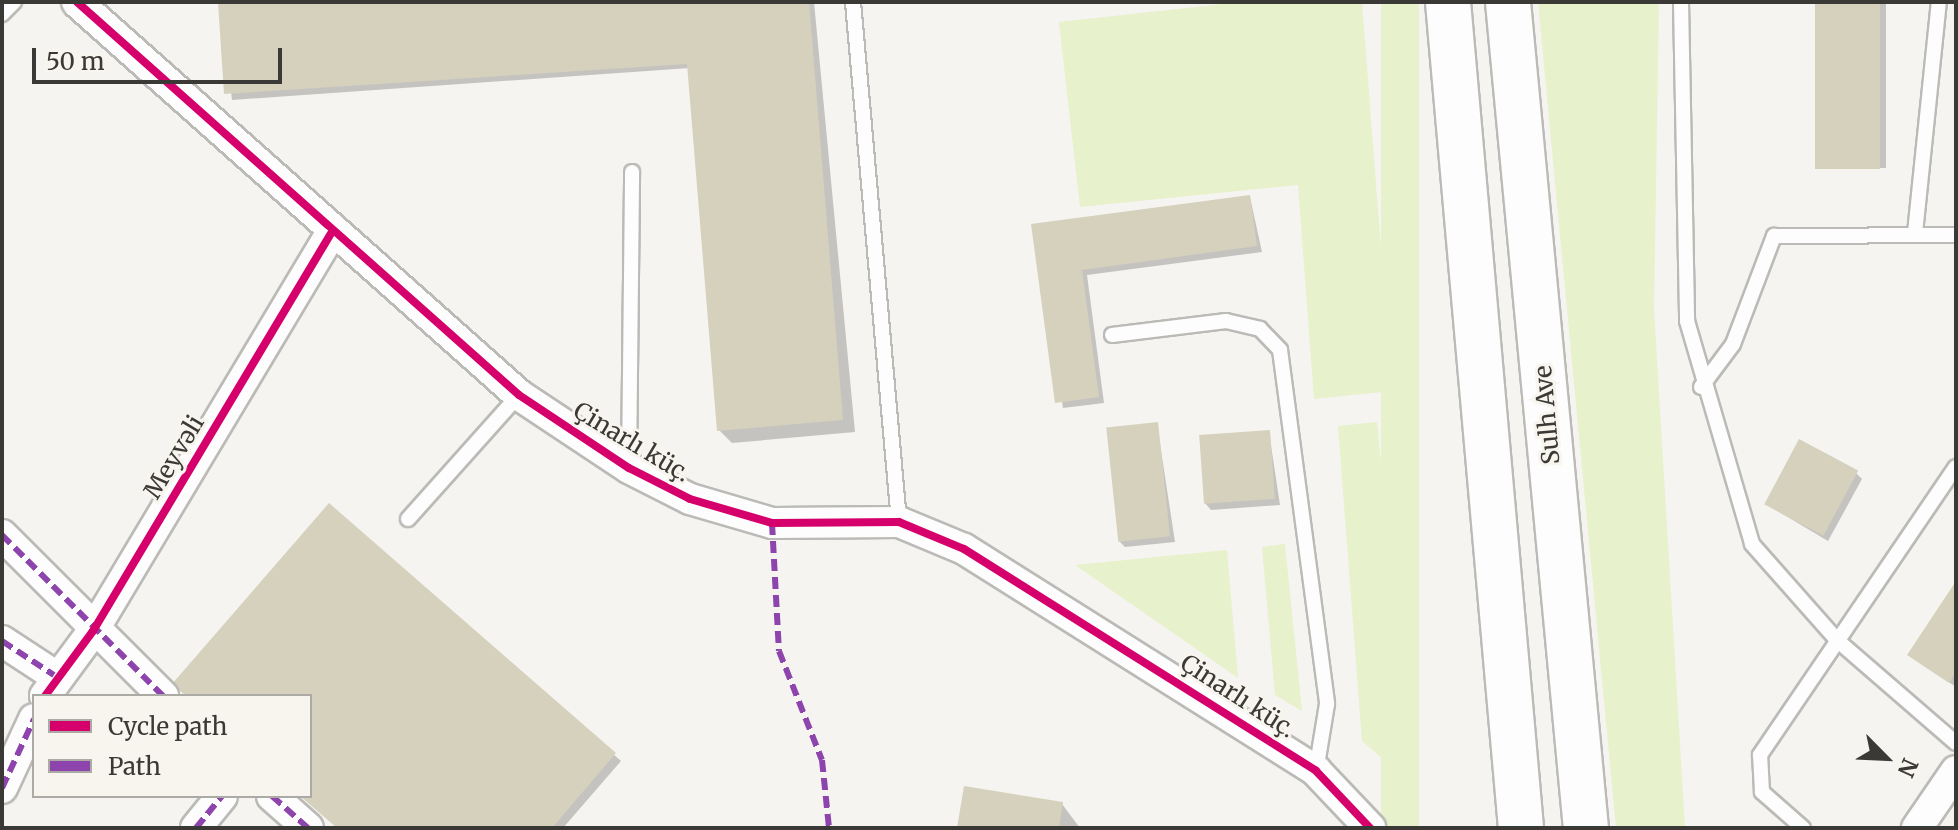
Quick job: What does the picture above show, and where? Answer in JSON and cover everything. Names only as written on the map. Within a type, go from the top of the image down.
[{"type":"highway","points":[[1448,2],[1521,828]]},
{"type":"highway","name":"Sulh Ave","points":[[1508,2],[1586,828]]},
{"type":"street","name":"Çinarlı küç.","points":[[77,2],[331,234],[519,395],[629,468],[690,499],[772,523],[899,522],[1008,572],[1316,771],[1370,828]]},
{"type":"street","name":"Meyvəli","points":[[49,686],[93,631],[331,234]]},
{"type":"street","points":[[2,535],[93,631],[161,694]]},
{"type":"street","points":[[2,641],[49,686]]},
{"type":"street","points":[[2,788],[32,723]]},
{"type":"street","points":[[1917,828],[1956,771]]},
{"type":"street","points":[[196,828],[220,798]]},
{"type":"street","points":[[274,798],[308,828]]},
{"type":"lane","points":[[2,14],[14,2]]},
{"type":"lane","points":[[853,2],[899,522]]},
{"type":"lane","points":[[1681,2],[1687,321],[1701,387],[1752,544],[1837,640],[1956,743]]},
{"type":"lane","points":[[1915,233],[1939,2]]},
{"type":"lane","points":[[629,468],[632,172]]},
{"type":"lane","points":[[1701,387],[1733,344],[1774,236],[1956,235]]},
{"type":"lane","points":[[1112,335],[1226,321],[1260,329],[1280,350],[1327,704],[1316,771]]},
{"type":"lane","points":[[408,519],[519,395]]},
{"type":"lane","points":[[1803,828],[1773,805],[1756,773],[1760,755],[1956,467]]},
{"type":"green space","points":[[1241,2],[1362,2],[1392,391],[1314,399],[1298,185],[1080,207],[1059,22]]},
{"type":"green space","points":[[1381,2],[1419,2],[1419,828],[1381,828]]},
{"type":"green space","points":[[1538,2],[1659,2],[1654,309],[1685,828],[1616,828]]},
{"type":"green space","points":[[1377,422],[1412,784],[1362,741],[1338,426]]},
{"type":"green space","points":[[1285,544],[1302,711],[1275,695],[1262,547]]},
{"type":"green space","points":[[1227,550],[1238,678],[1075,565]]},
{"type":"building","points":[[218,2],[809,2],[843,420],[717,431],[687,64],[224,94]]},
{"type":"building","points":[[1815,2],[1880,2],[1880,169],[1815,169]]},
{"type":"building","points":[[1250,195],[1257,246],[1082,270],[1099,397],[1055,403],[1031,224]]},
{"type":"building","points":[[1158,422],[1170,536],[1118,542],[1106,427]]},
{"type":"building","points":[[1270,430],[1275,499],[1204,504],[1199,435]]},
{"type":"building","points":[[1799,439],[1858,470],[1823,536],[1764,504]]},
{"type":"building","points":[[329,503],[616,753],[552,828],[337,828],[302,798],[312,798],[312,694],[184,694],[172,684]]},
{"type":"building","points":[[1956,581],[1956,672],[1949,683],[1907,655]]},
{"type":"building","points":[[964,786],[1063,802],[1059,828],[957,828]]},
{"type":"marked path","points":[[772,523],[779,651],[822,760],[829,828]]},
{"type":"marked path","points":[[2,535],[161,694]]},
{"type":"marked path","points":[[2,641],[54,675]]},
{"type":"marked path","points":[[2,788],[32,723]]},
{"type":"marked path","points":[[196,828],[220,798]]},
{"type":"marked path","points":[[274,798],[308,828]]},
{"type":"cycle path","points":[[77,2],[519,395],[629,468],[690,499],[772,523],[899,522],[964,549],[1316,771],[1370,828]]},
{"type":"cycle path","points":[[46,694],[93,631],[331,234]]}]
